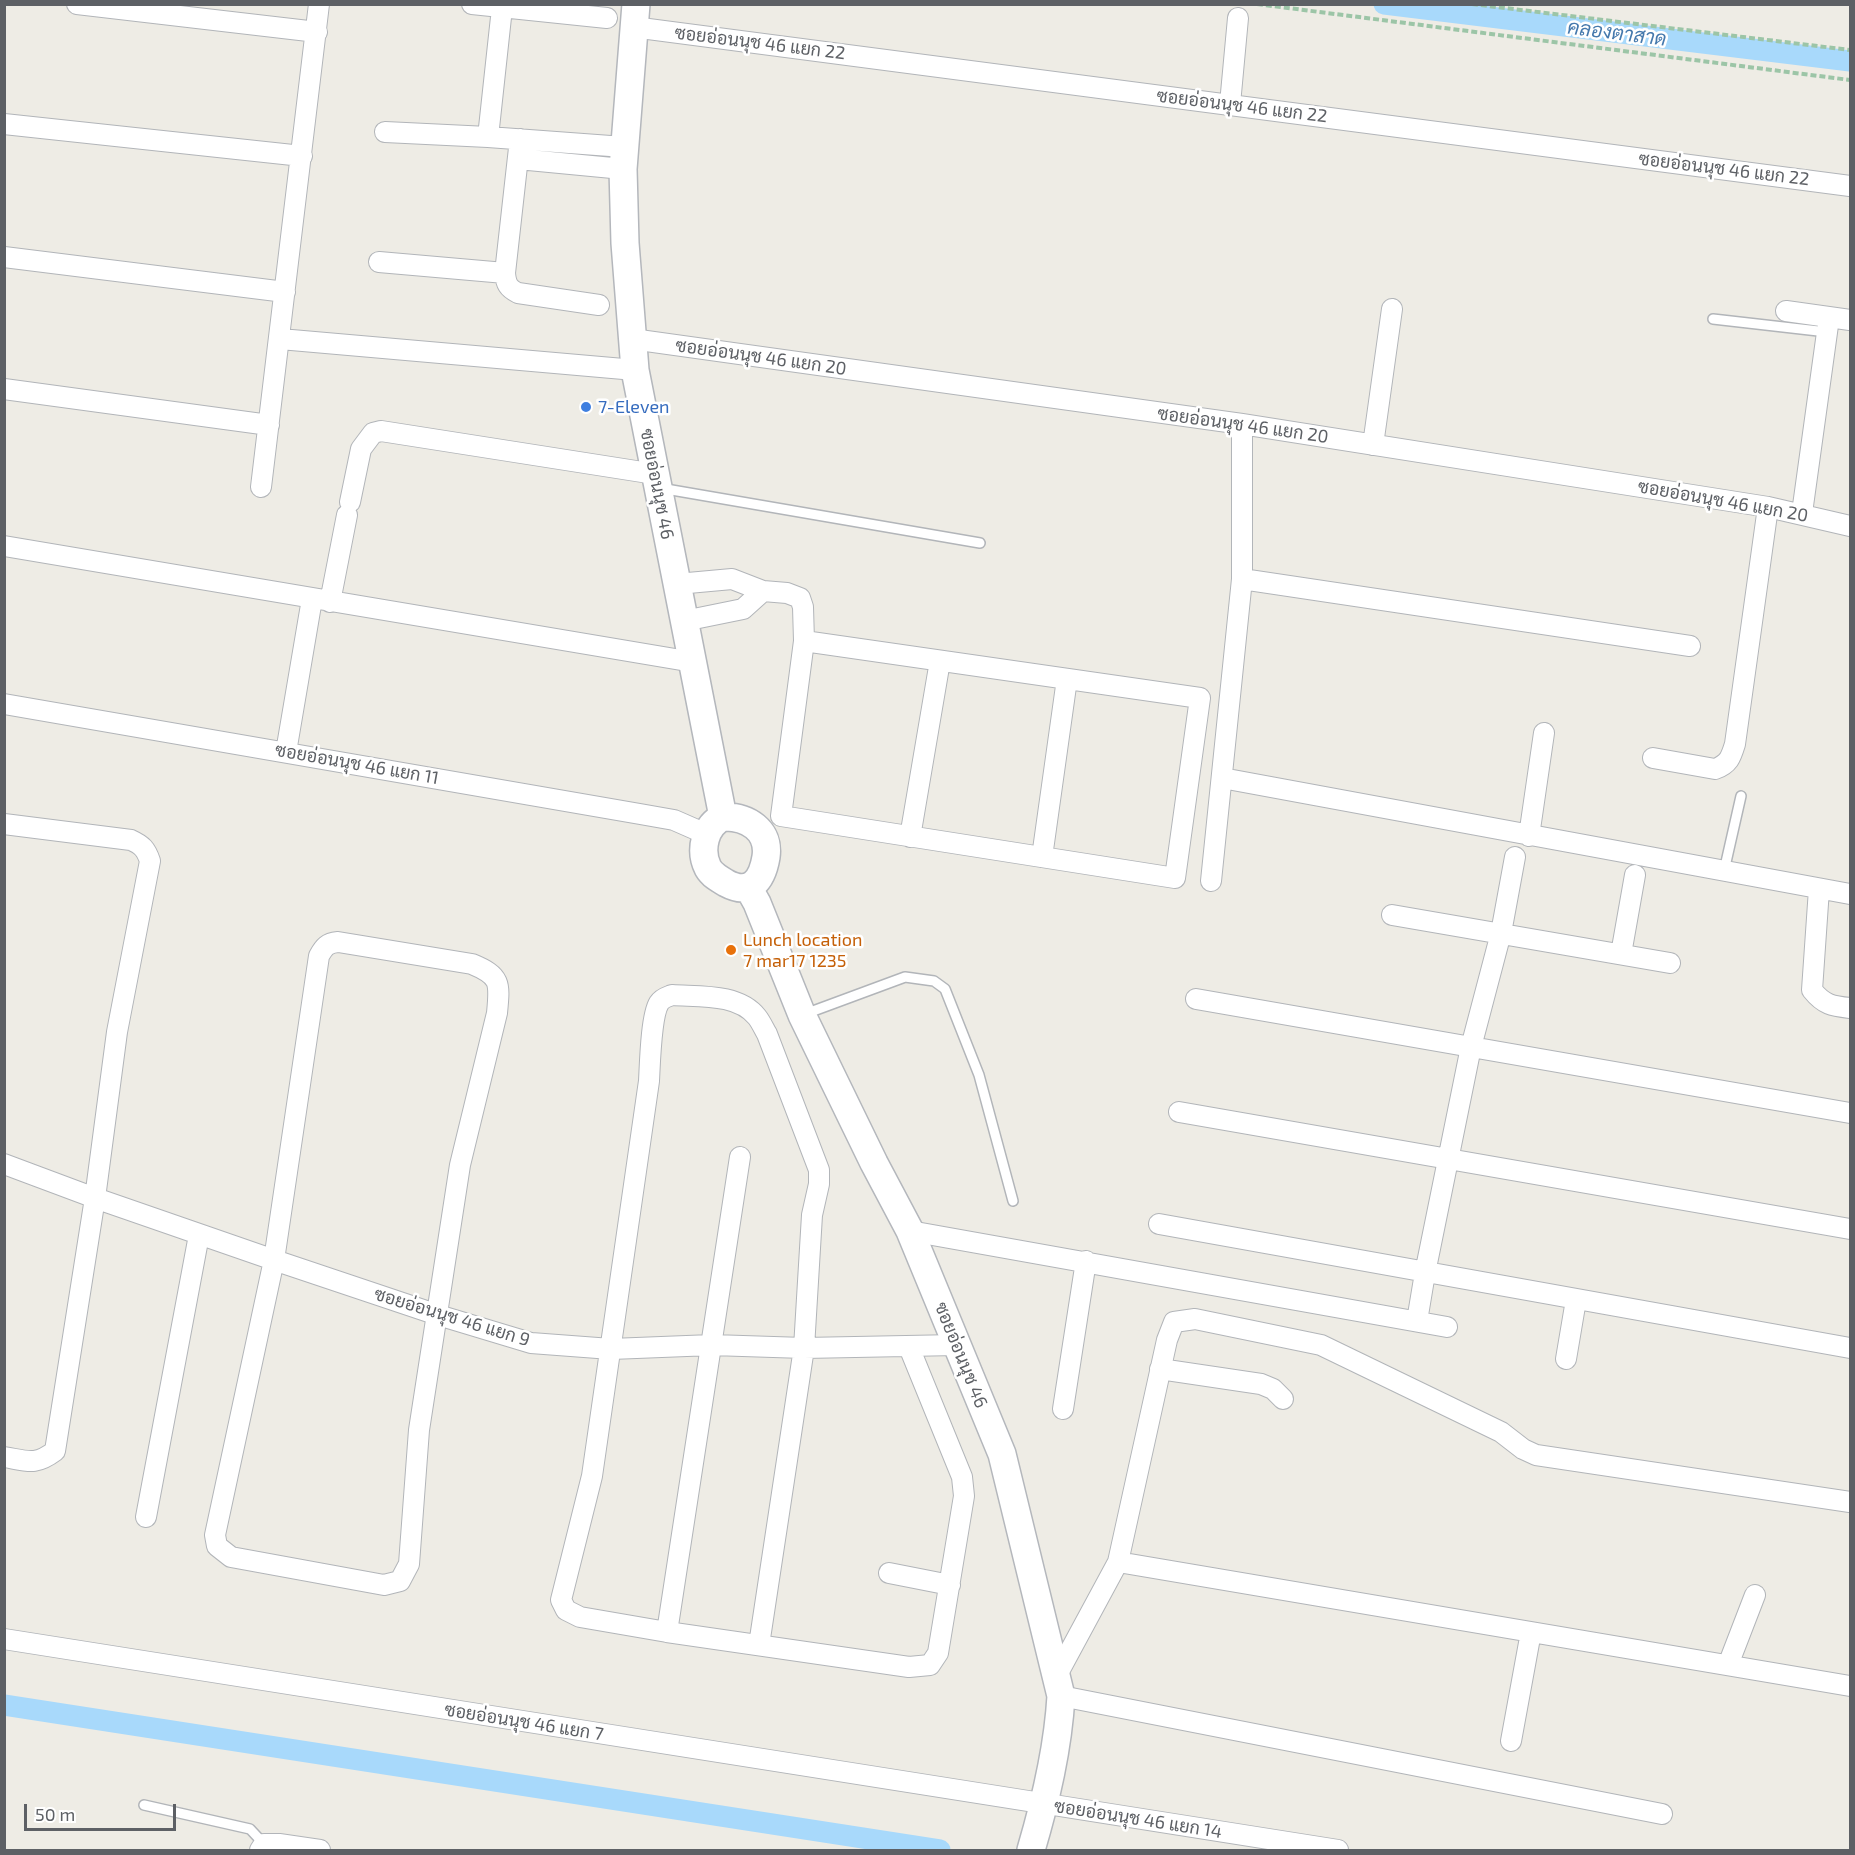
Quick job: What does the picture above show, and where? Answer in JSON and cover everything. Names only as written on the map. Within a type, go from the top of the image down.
[{"type":"street","points":[[76,4],[317,32]]},
{"type":"street","points":[[261,487],[320,4]]},
{"type":"street","points":[[472,4],[607,18]]},
{"type":"street","points":[[488,137],[502,8]]},
{"type":"street","name":"ซอยอ่อนนุช 46 แยก 22","points":[[635,16],[1230,105],[1851,186]]},
{"type":"street","name":"ซอยอ่อนนุช 46","points":[[635,16],[623,158],[625,243],[635,370],[693,662],[715,826]]},
{"type":"street","points":[[1230,105],[1238,18]]},
{"type":"street","points":[[4,124],[302,156]]},
{"type":"street","points":[[385,132],[520,139],[623,158]]},
{"type":"street","points":[[520,139],[505,273],[506,283],[510,289],[518,293],[599,305]]},
{"type":"street","points":[[518,159],[623,158]]},
{"type":"street","points":[[4,257],[285,292]]},
{"type":"street","points":[[379,262],[505,273]]},
{"type":"street","points":[[1373,445],[1392,309]]},
{"type":"street","points":[[1786,311],[1828,325],[1851,320]]},
{"type":"street","points":[[1802,513],[1828,325]]},
{"type":"street","points":[[280,339],[635,370]]},
{"type":"street","name":"ซอยอ่อนนุช 46 แยก 20","points":[[632,339],[1242,424],[1768,507],[1851,526]]},
{"type":"street","points":[[4,389],[269,425]]},
{"type":"street","points":[[1211,881],[1242,579],[1242,424]]},
{"type":"street","points":[[286,752],[321,600],[349,509],[361,449],[373,433],[381,431],[656,481]]},
{"type":"street","points":[[1653,758],[1715,769],[1725,765],[1731,759],[1768,507]]},
{"type":"street","points":[[4,546],[693,662]]},
{"type":"street","points":[[677,584],[732,579],[763,591],[788,593],[800,598],[803,607],[804,641],[781,816],[1175,878],[1200,698],[804,641]]},
{"type":"street","points":[[1242,579],[1690,646]]},
{"type":"street","points":[[684,621],[743,609],[763,591]]},
{"type":"street","points":[[910,837],[940,661]]},
{"type":"street","points":[[1042,857],[1067,679]]},
{"type":"street","name":"ซอยอ่อนนุช 46 แยก 11","points":[[4,704],[715,826]]},
{"type":"street","points":[[1529,836],[1544,733]]},
{"type":"street","points":[[1222,778],[1851,894]]},
{"type":"street","points":[[743,818],[756,825],[764,837],[766,851],[764,867],[758,881],[748,887],[737,888],[716,877],[708,868],[705,856],[715,826],[743,818]]},
{"type":"street","points":[[4,824],[131,840],[141,844],[150,861],[117,1032],[95,1198],[55,1451],[42,1461],[4,1457]]},
{"type":"street","points":[[1417,1321],[1471,1047],[1501,933],[1515,857]]},
{"type":"street","points":[[1621,954],[1635,875]]},
{"type":"street","name":"ซอยอ่อนนุช 46","points":[[748,887],[757,903],[802,1014],[874,1163],[910,1231],[1002,1454],[1059,1685],[1059,1728],[1044,1804],[1031,1851]]},
{"type":"street","points":[[1819,889],[1812,990],[1821,1002],[1851,1008]]},
{"type":"street","points":[[1392,915],[1670,963]]},
{"type":"street","points":[[338,942],[472,964],[488,970],[495,976],[499,987],[497,1013],[460,1166],[438,1316],[419,1430],[409,1564],[400,1581],[384,1585],[231,1557],[217,1546],[215,1534],[274,1260],[319,956],[324,947],[330,943],[338,942]]},
{"type":"street","points":[[759,1645],[804,1348],[812,1215],[819,1184],[819,1170],[767,1034],[757,1017],[738,1003],[726,1000],[672,995],[665,997],[659,1003],[656,1011],[649,1081],[592,1476],[561,1600],[566,1610],[580,1617],[667,1632],[909,1667],[930,1665],[938,1653],[963,1514],[964,1496],[962,1477],[909,1347]]},
{"type":"street","points":[[1196,999],[1851,1113]]},
{"type":"street","points":[[1179,1112],[1851,1229]]},
{"type":"street","points":[[667,1632],[740,1157]]},
{"type":"street","name":"ซอยอ่อนนุช 46 แยก 9","points":[[4,1164],[95,1198],[438,1316],[531,1343],[611,1349],[712,1345],[804,1348],[957,1345]]},
{"type":"street","points":[[1159,1224],[1851,1348]]},
{"type":"street","points":[[910,1231],[1447,1327]]},
{"type":"street","points":[[146,1517],[199,1234]]},
{"type":"street","points":[[1063,1409],[1086,1261]]},
{"type":"street","points":[[1566,1359],[1576,1300]]},
{"type":"street","points":[[1662,1814],[1059,1685],[1118,1562],[1160,1369],[1174,1322],[1195,1320],[1321,1345],[1502,1432],[1530,1454],[1851,1502]]},
{"type":"street","points":[[1160,1369],[1261,1384],[1273,1389],[1283,1399]]},
{"type":"street","points":[[1118,1562],[1851,1686]]},
{"type":"street","points":[[889,1573],[951,1585]]},
{"type":"street","points":[[1728,1665],[1755,1595]]},
{"type":"street","points":[[1511,1741],[1531,1632]]},
{"type":"street","name":"ซอยอ่อนนุช 46 แยก 7","points":[[4,1639],[1044,1804]]},
{"type":"street","name":"ซอยอ่อนนุช 46 แยก 14","points":[[1044,1804],[1338,1851]]},
{"type":"street","points":[[262,1847],[279,1844],[320,1851]]},
{"type":"lane","points":[[1713,319],[1828,325]]},
{"type":"lane","points":[[656,481],[980,543]]},
{"type":"lane","points":[[1724,871],[1740,796]]},
{"type":"lane","points":[[802,1014],[905,977],[934,981],[945,989],[979,1076],[1012,1201]]},
{"type":"lane","points":[[144,1805],[249,1829],[262,1847]]},
{"type":"path","points":[[1257,4],[1851,80]]},
{"type":"path","points":[[1472,4],[1851,50]]},
{"type":"waterway","name":"คลองตาสาด","points":[[1384,4],[1850,61]]},
{"type":"waterway","points":[[4,1705],[940,1850]]},
{"type":"place","name":"7-Eleven","points":[[586,407]]},
{"type":"place","name":"Lunch location 7 mar17 1235","points":[[731,950]]}]
